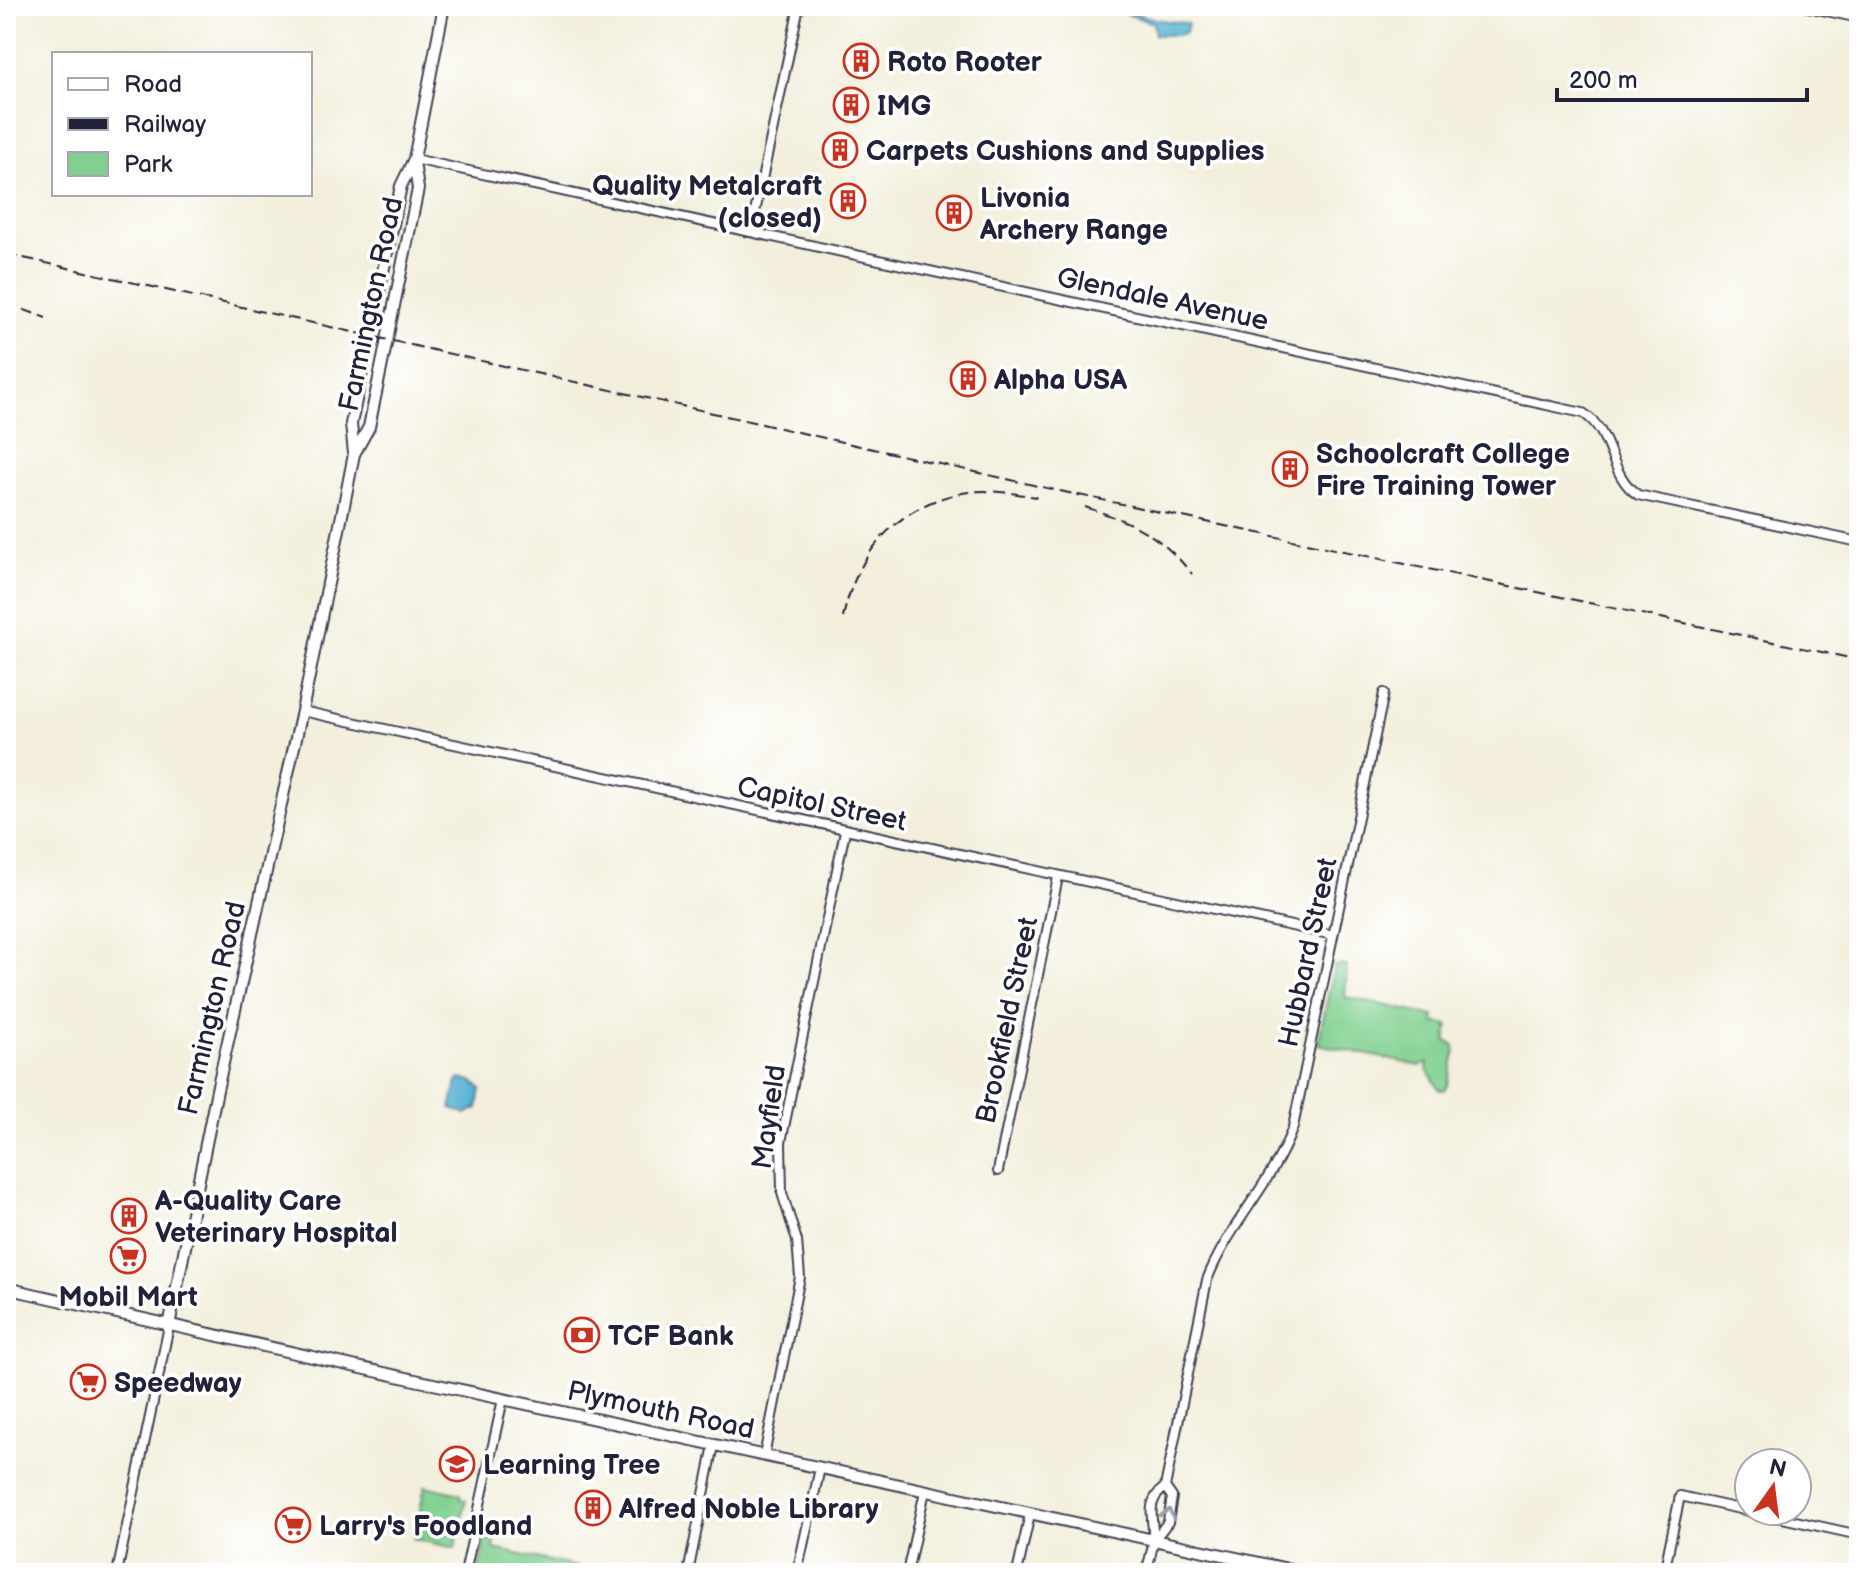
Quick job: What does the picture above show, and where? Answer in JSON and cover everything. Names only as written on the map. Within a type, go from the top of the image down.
[{"type":"main road","name":"Farmington Road","points":[[169,1326],[217,1090],[302,711],[354,454],[351,424],[401,186],[414,159],[444,6]]},
{"type":"main road","name":"Farmington Road","points":[[354,454],[369,427],[415,204],[418,189],[414,159]]},
{"type":"main road","name":"Plymouth Road","points":[[6,1288],[1154,1540],[1275,1570],[1306,1573]]},
{"type":"street","points":[[751,231],[799,6]]},
{"type":"street","points":[[1803,6],[1859,18]]},
{"type":"street","name":"Glendale Avenue","points":[[414,159],[1583,413],[1597,423],[1624,482],[1638,495],[1859,542]]},
{"type":"street","name":"Hubbard Street","points":[[1165,1487],[1207,1280],[1218,1255],[1278,1161],[1293,1127],[1384,693]]},
{"type":"street","name":"Capitol Street","points":[[302,711],[1333,935]]},
{"type":"street","name":"Mayfield","points":[[764,1456],[800,1277],[797,1241],[782,1193],[781,1142],[845,831]]},
{"type":"street","name":"Brookfield Street","points":[[998,1171],[1058,877]]},
{"type":"street","name":"Farmington Road","points":[[117,1573],[169,1326]]},
{"type":"street","points":[[465,1573],[503,1399]]},
{"type":"street","points":[[688,1573],[714,1445]]},
{"type":"street","points":[[797,1573],[820,1468]]},
{"type":"street","points":[[1146,1573],[1154,1540],[1150,1517],[1155,1494],[1165,1487],[1172,1497],[1168,1522],[1154,1540]]},
{"type":"street","points":[[907,1573],[925,1491]]},
{"type":"street","points":[[1664,1573],[1680,1496],[1733,1507]]},
{"type":"street","points":[[1017,1573],[1030,1514]]},
{"type":"street","points":[[1813,1525],[1859,1535]]},
{"type":"green space","points":[[1334,966],[1347,966],[1345,997],[1434,1016],[1433,1022],[1449,1025],[1446,1041],[1456,1050],[1444,1090],[1440,1090],[1427,1069],[1428,1063],[1420,1066],[1318,1044]]},
{"type":"green space","points":[[425,1486],[461,1494],[460,1499],[466,1500],[455,1548],[414,1539]]},
{"type":"green space","points":[[485,1539],[495,1541],[494,1549],[606,1573],[478,1573]]},
{"type":"water","points":[[1103,6],[1188,24],[1186,32],[1155,35],[1153,23]]},
{"type":"water","points":[[460,1079],[472,1081],[481,1089],[478,1108],[466,1114],[451,1108]]},
{"type":"railway","points":[[6,254],[1060,491],[1859,660]]},
{"type":"railway","points":[[6,303],[46,318]]},
{"type":"railway","points":[[843,618],[849,594],[871,552],[885,534],[922,506],[969,492],[995,491],[1037,497]]},
{"type":"railway","points":[[1085,507],[1144,531],[1168,548],[1192,574]]},
{"type":"place","name":"Roto Rooter","points":[[861,61]]},
{"type":"place","name":"IMG","points":[[851,105]]},
{"type":"place","name":"Carpets Cushions and Supplies","points":[[840,150]]},
{"type":"place","name":"Quality Metalcraft (closed)","points":[[848,201]]},
{"type":"place","name":"Livonia Archery Range","points":[[954,213]]},
{"type":"place","name":"Alpha USA","points":[[968,379]]},
{"type":"place","name":"Schoolcraft College Fire Training Tower","points":[[1290,469]]},
{"type":"place","name":"A-Quality Care Veterinary Hospital","points":[[129,1216]]},
{"type":"place","name":"Mobil Mart","points":[[128,1256]]},
{"type":"place","name":"TCF Bank","points":[[582,1335]]},
{"type":"place","name":"Speedway","points":[[88,1382]]},
{"type":"place","name":"Learning Tree","points":[[457,1464]]},
{"type":"place","name":"Alfred Noble Library","points":[[593,1508]]},
{"type":"place","name":"Larry's Foodland","points":[[293,1525]]}]
